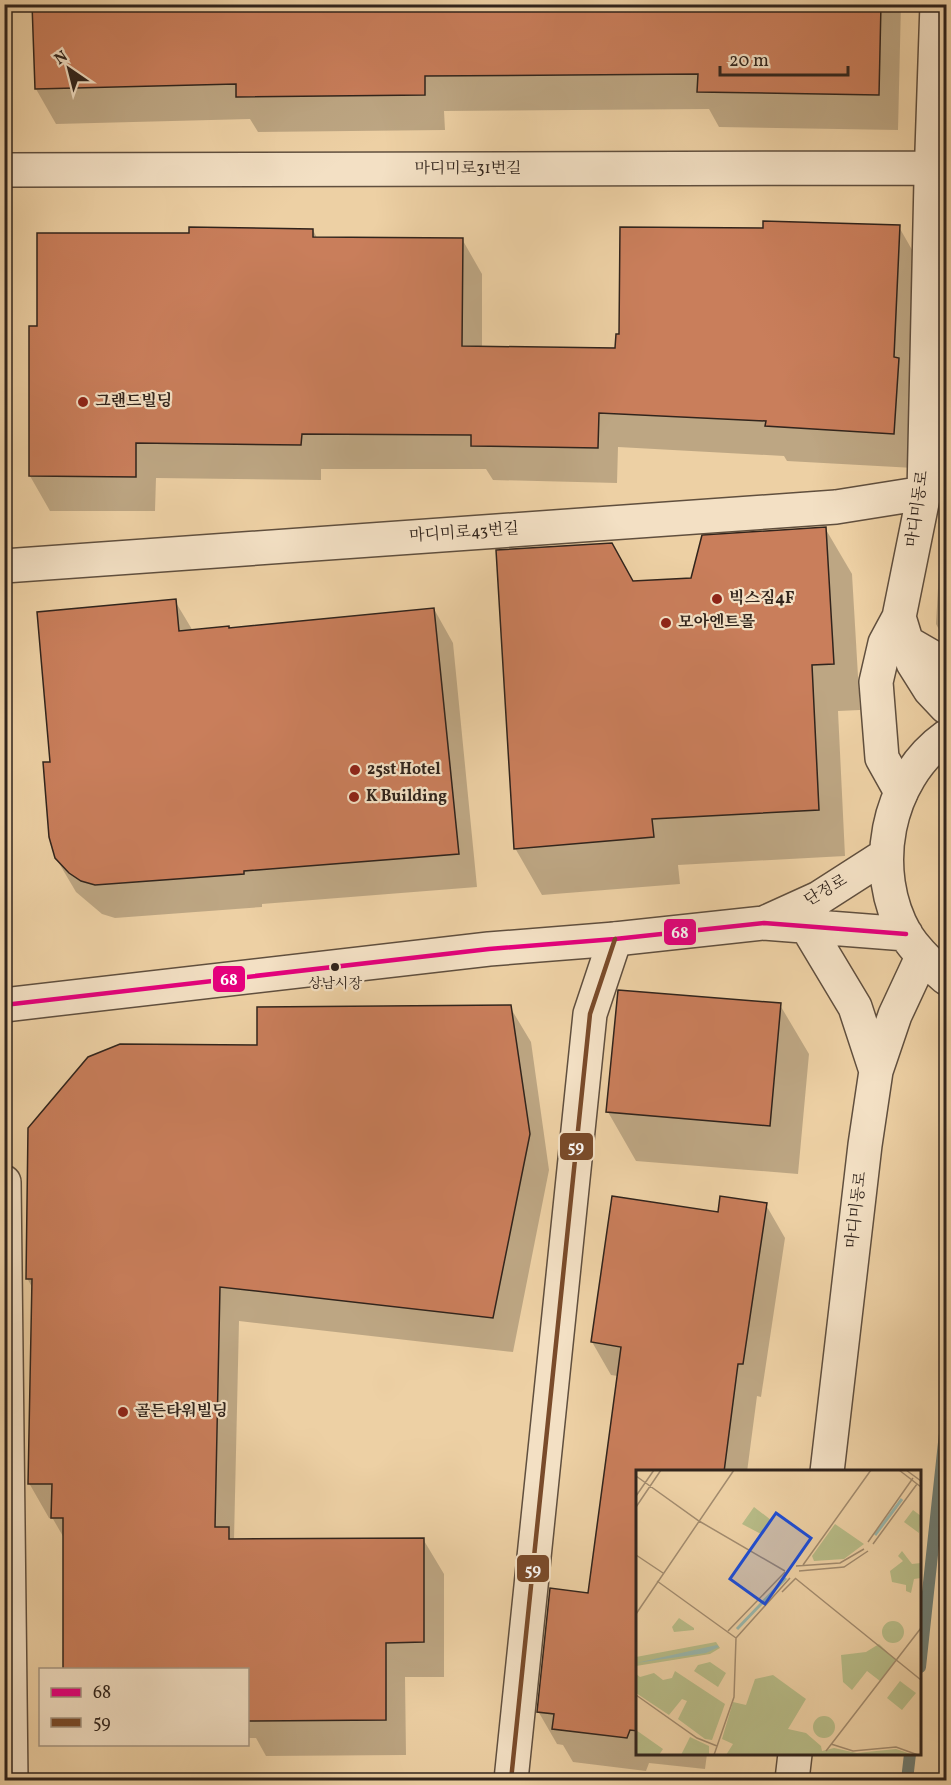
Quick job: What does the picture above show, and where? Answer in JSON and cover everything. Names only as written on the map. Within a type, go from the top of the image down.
[{"type":"street","name":"마디미동로","points":[[901,792],[882,758],[876,682],[885,643],[904,630],[924,493],[937,4]]},
{"type":"street","name":"마디미로31번길","points":[[4,170],[931,168]]},
{"type":"street","name":"마디미로43번길","points":[[4,566],[836,507],[924,493]]},
{"type":"street","points":[[904,630],[934,658],[946,661]]},
{"type":"street","points":[[904,630],[913,663],[930,690],[946,707]]},
{"type":"street","points":[[946,737],[917,766],[901,792],[890,822],[886,855],[888,882],[894,909],[914,946],[946,978]]},
{"type":"street","name":"단정로","points":[[764,923],[819,898],[886,855]]},
{"type":"street","name":"단정로","points":[[4,1005],[489,949],[615,939],[764,923],[807,927],[914,946]]},
{"type":"street","points":[[807,927],[855,1007],[876,1071]]},
{"type":"street","points":[[512,1780],[590,1014],[615,939]]},
{"type":"street","name":"마디미동로","points":[[827,1470],[865,1145],[876,1071],[895,1015],[914,946]]},
{"type":"street","points":[[4,1182],[11,1780]]},
{"type":"street","points":[[784,1780],[792,1780],[795,1755]]},
{"type":"street","points":[[4,1780],[24,1780]]},
{"type":"building","points":[[32,4],[881,4],[879,95],[697,92],[698,74],[425,76],[425,95],[236,97],[236,84],[35,89]]},
{"type":"building","points":[[763,221],[900,225],[894,357],[899,358],[894,434],[765,426],[766,421],[599,413],[598,448],[471,446],[471,435],[302,434],[301,445],[136,443],[136,477],[29,476],[29,326],[37,326],[37,233],[189,233],[189,227],[313,229],[313,237],[463,238],[462,346],[615,348],[616,334],[619,334],[620,227],[763,228]]},
{"type":"building","points":[[826,527],[834,664],[812,665],[819,810],[652,819],[654,837],[514,849],[496,550],[612,543],[633,581],[691,578],[702,535]]},
{"type":"building","points":[[176,599],[179,631],[434,608],[459,854],[95,885],[81,881],[69,873],[55,858],[49,837],[43,762],[50,762],[37,612]]},
{"type":"building","points":[[618,990],[781,1003],[770,1126],[606,1112]]},
{"type":"building","points":[[511,1005],[530,1134],[493,1318],[220,1287],[215,1527],[229,1527],[229,1539],[424,1538],[424,1642],[386,1643],[386,1720],[249,1721],[249,1668],[63,1668],[63,1518],[51,1518],[52,1484],[28,1484],[32,1279],[26,1279],[28,1128],[88,1057],[120,1044],[257,1045],[257,1007]]},
{"type":"building","points":[[612,1196],[718,1212],[720,1196],[767,1203],[743,1364],[738,1364],[724,1470],[636,1470],[636,1731],[630,1730],[627,1738],[552,1729],[554,1714],[537,1712],[550,1588],[588,1593],[621,1347],[591,1342]]},
{"type":"waterway","points":[[921,1658],[946,1424]]},
{"type":"waterway","points":[[907,1780],[910,1755]]},
{"type":"transit line","name":"68","points":[[4,1005],[489,949],[615,939],[764,923],[906,934]]},
{"type":"transit line","name":"59","points":[[511,1780],[590,1014],[615,939]]},
{"type":"place","name":"그랜드빌딩","points":[[83,402]]},
{"type":"place","name":"빅스짐4F","points":[[717,599]]},
{"type":"place","name":"모아엔트몰","points":[[666,623]]},
{"type":"place","name":"25st Hotel","points":[[355,770]]},
{"type":"place","name":"K Building","points":[[354,797]]},
{"type":"place","name":"상남시장","points":[[335,967]]},
{"type":"place","name":"골든타워빌딩","points":[[123,1412]]}]
